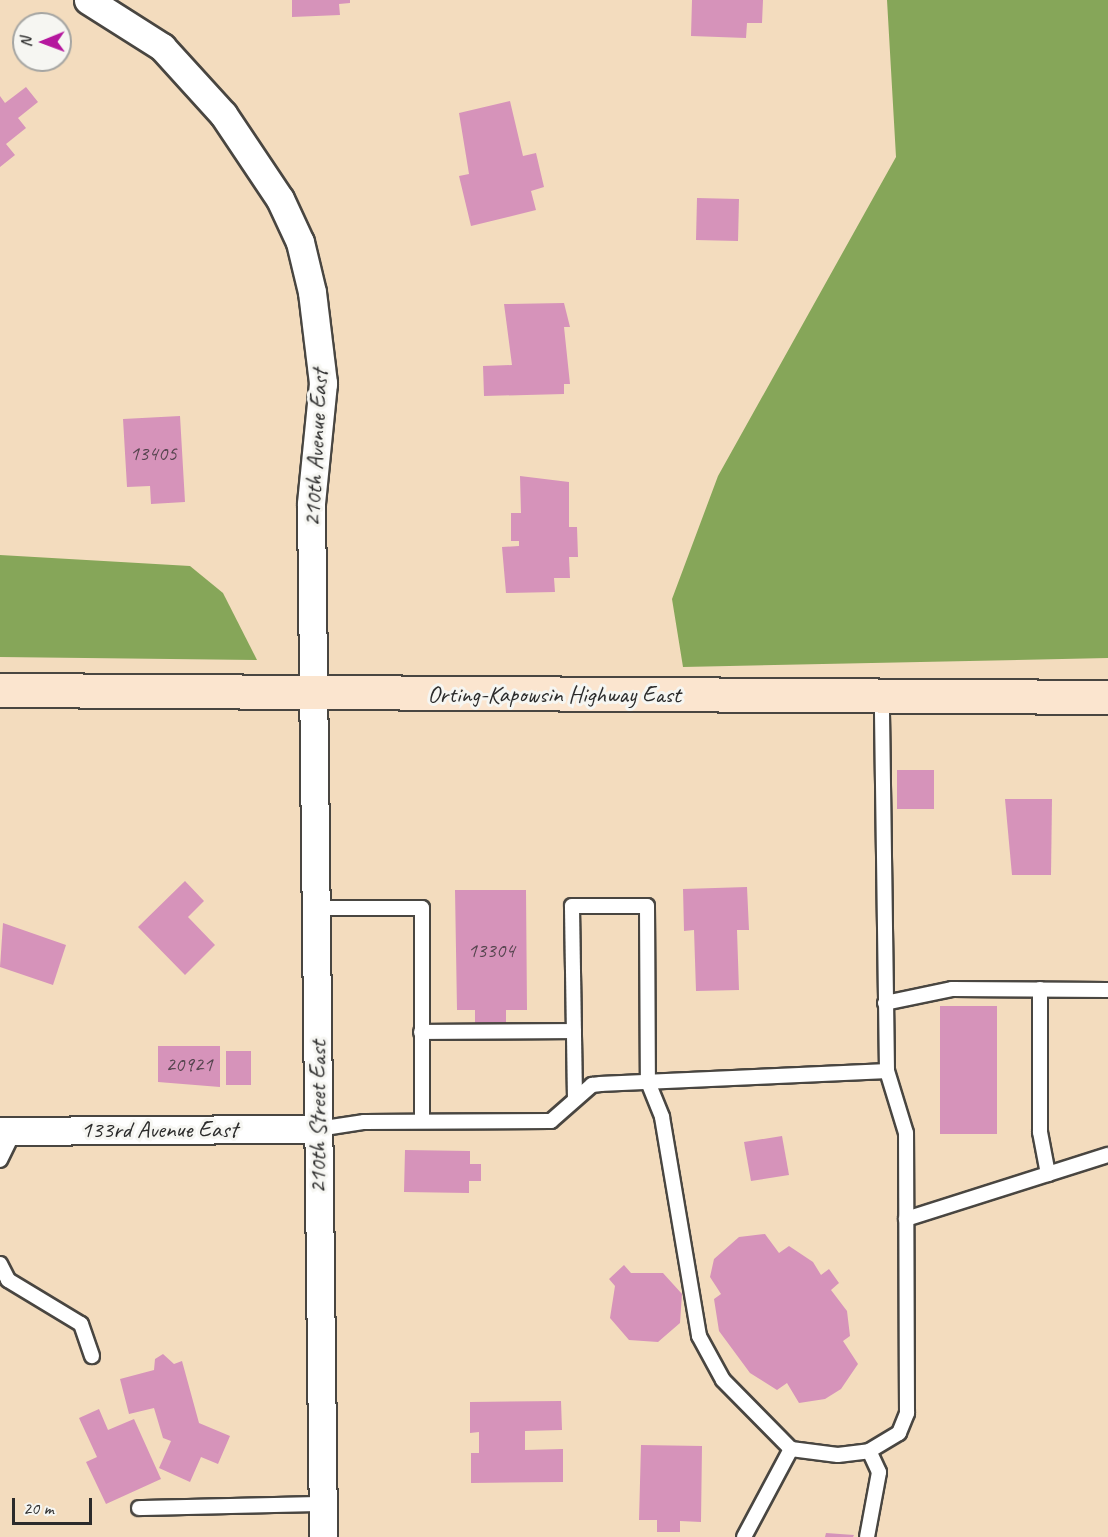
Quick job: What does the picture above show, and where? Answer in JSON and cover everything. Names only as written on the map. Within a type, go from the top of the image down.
[{"type":"main road","name":"Orting-Kapowsin Highway East","points":[[0,690],[315,696],[882,694],[1108,697]]},
{"type":"street","name":"210th Avenue East","points":[[88,0],[162,47],[190,74],[258,160],[300,242],[323,383],[311,504],[315,696]]},
{"type":"street","name":"210th Street East","points":[[315,696],[322,1537]]},
{"type":"street","name":"133rd Avenue East","points":[[7,1131],[318,1129]]},
{"type":"lane","points":[[574,1099],[573,906],[647,906],[648,1082],[662,1117],[699,1336],[723,1380],[791,1449],[837,1455],[869,1451],[899,1433],[907,1413],[906,1133],[887,1071],[882,694]]},
{"type":"lane","points":[[317,908],[422,908],[422,1121]]},
{"type":"lane","points":[[885,1003],[952,989],[1108,990]]},
{"type":"lane","points":[[1040,989],[1040,1132],[1048,1174]]},
{"type":"lane","points":[[422,1032],[574,1031]]},
{"type":"lane","points":[[318,1129],[422,1121],[550,1120],[592,1085],[887,1071]]},
{"type":"lane","points":[[0,1160],[7,1131]]},
{"type":"lane","points":[[906,1219],[1108,1155]]},
{"type":"lane","points":[[0,1264],[8,1280],[81,1324],[92,1356]]},
{"type":"lane","points":[[744,1537],[791,1449]]},
{"type":"lane","points":[[867,1537],[879,1472],[869,1451]]},
{"type":"lane","points":[[139,1508],[322,1504]]},
{"type":"green space","points":[[887,0],[1108,0],[1108,658],[683,667],[672,599],[718,476],[896,157]]},
{"type":"green space","points":[[0,555],[190,566],[223,593],[257,660],[0,657]]},
{"type":"building","points":[[292,0],[350,0],[350,3],[339,4],[340,15],[292,17]]},
{"type":"building","points":[[692,0],[763,0],[762,23],[747,23],[746,38],[691,36]]},
{"type":"building","points":[[26,87],[38,102],[18,118],[26,128],[6,144],[15,155],[0,167],[0,96],[5,103]]},
{"type":"building","points":[[510,101],[523,156],[536,153],[544,187],[531,191],[536,210],[471,226],[459,176],[469,174],[459,113]]},
{"type":"building","points":[[697,198],[739,199],[738,241],[696,240]]},
{"type":"building","points":[[564,303],[570,327],[564,327],[570,384],[564,384],[564,394],[484,396],[483,366],[512,365],[504,304]]},
{"type":"building","points":[[180,416],[185,502],[151,504],[150,486],[127,487],[123,419]]},
{"type":"building","points":[[520,476],[569,482],[569,527],[577,527],[578,557],[569,557],[570,578],[554,578],[555,592],[506,593],[502,547],[519,546],[519,541],[511,541],[511,513],[521,513]]},
{"type":"building","points":[[897,770],[934,770],[934,809],[897,809]]},
{"type":"building","points":[[1005,799],[1052,799],[1051,875],[1012,875]]},
{"type":"building","points":[[185,881],[204,901],[188,917],[215,945],[185,975],[138,927]]},
{"type":"building","points":[[747,887],[749,930],[737,930],[739,990],[696,991],[694,930],[684,931],[683,889]]},
{"type":"building","points":[[455,890],[526,890],[527,1010],[506,1010],[506,1025],[475,1025],[475,1010],[457,1010]]},
{"type":"building","points":[[3,923],[66,945],[53,985],[0,967]]},
{"type":"building","points":[[940,1006],[997,1006],[997,1134],[940,1134]]},
{"type":"building","points":[[158,1046],[220,1046],[220,1087],[158,1082]]},
{"type":"building","points":[[226,1051],[251,1051],[251,1085],[226,1085]]},
{"type":"building","points":[[782,1136],[789,1175],[751,1181],[744,1142]]},
{"type":"building","points":[[405,1150],[470,1151],[470,1164],[481,1164],[481,1181],[469,1181],[469,1193],[404,1192]]},
{"type":"building","points":[[765,1234],[779,1253],[789,1246],[813,1262],[821,1275],[829,1269],[839,1283],[831,1290],[847,1311],[850,1336],[843,1341],[858,1364],[841,1389],[825,1399],[799,1403],[787,1383],[777,1390],[750,1373],[719,1331],[714,1299],[721,1294],[710,1277],[714,1259],[739,1237]]},
{"type":"building","points":[[624,1265],[631,1273],[663,1273],[682,1294],[680,1323],[658,1342],[629,1340],[610,1318],[615,1286],[609,1279]]},
{"type":"building","points":[[163,1354],[174,1364],[182,1361],[199,1423],[230,1436],[218,1464],[201,1457],[190,1482],[159,1468],[171,1441],[163,1438],[154,1408],[129,1414],[120,1379],[154,1370],[155,1359]]},
{"type":"building","points":[[561,1401],[562,1430],[525,1431],[525,1450],[563,1449],[563,1482],[471,1483],[471,1453],[479,1453],[479,1432],[470,1433],[470,1402]]},
{"type":"building","points":[[99,1409],[108,1430],[134,1419],[161,1479],[106,1504],[86,1462],[97,1457],[79,1418]]},
{"type":"building","points":[[641,1445],[702,1446],[701,1522],[680,1521],[680,1532],[657,1532],[657,1520],[639,1520]]},
{"type":"building","points":[[826,1533],[854,1535],[853,1537],[825,1537]]}]
